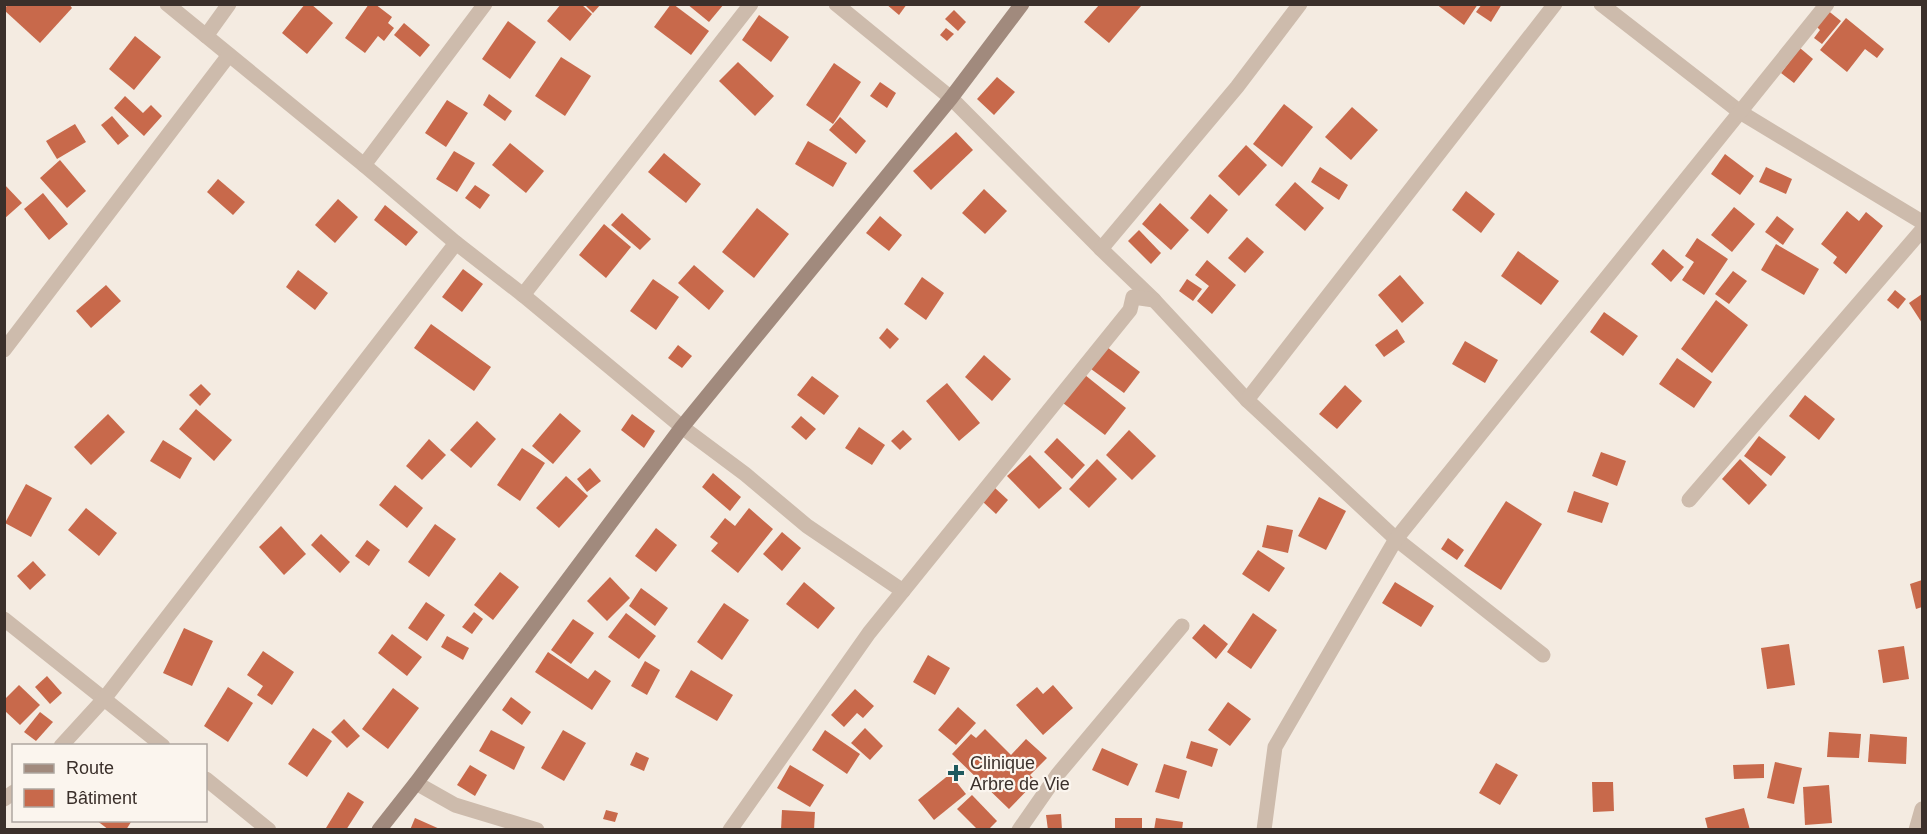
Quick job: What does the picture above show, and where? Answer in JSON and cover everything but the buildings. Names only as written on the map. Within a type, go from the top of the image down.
[{"type":"street","points":[[167,4],[682,427],[745,474],[807,526],[903,591]]},
{"type":"street","points":[[206,36],[229,4]]},
{"type":"street","points":[[364,165],[485,4]]},
{"type":"street","points":[[523,295],[751,4]]},
{"type":"street","points":[[836,4],[951,98],[1154,300],[1247,400],[1396,539],[1543,655]]},
{"type":"street","points":[[379,830],[682,427],[951,98],[1022,4]]},
{"type":"street","points":[[1101,249],[1237,87],[1300,4]]},
{"type":"street","points":[[1247,400],[1555,4]]},
{"type":"street","points":[[1601,4],[1740,112],[1923,222]]},
{"type":"street","points":[[1264,830],[1275,747],[1396,539],[1827,4]]},
{"type":"street","points":[[4,350],[229,55]]},
{"type":"street","points":[[1689,501],[1923,230]]},
{"type":"street","points":[[63,744],[104,699],[456,243]]},
{"type":"street","points":[[730,830],[868,633],[1130,310],[1133,297],[1154,300]]},
{"type":"street","points":[[4,620],[160,744]]},
{"type":"street","points":[[1019,830],[1058,774],[1182,626]]},
{"type":"street","points":[[207,780],[269,830]]},
{"type":"street","points":[[416,783],[455,805],[537,830]]},
{"type":"street","points":[[1916,830],[1923,809]]},
{"type":"place","name":"Clinique Arbre de Vie","points":[[956,773]]}]
